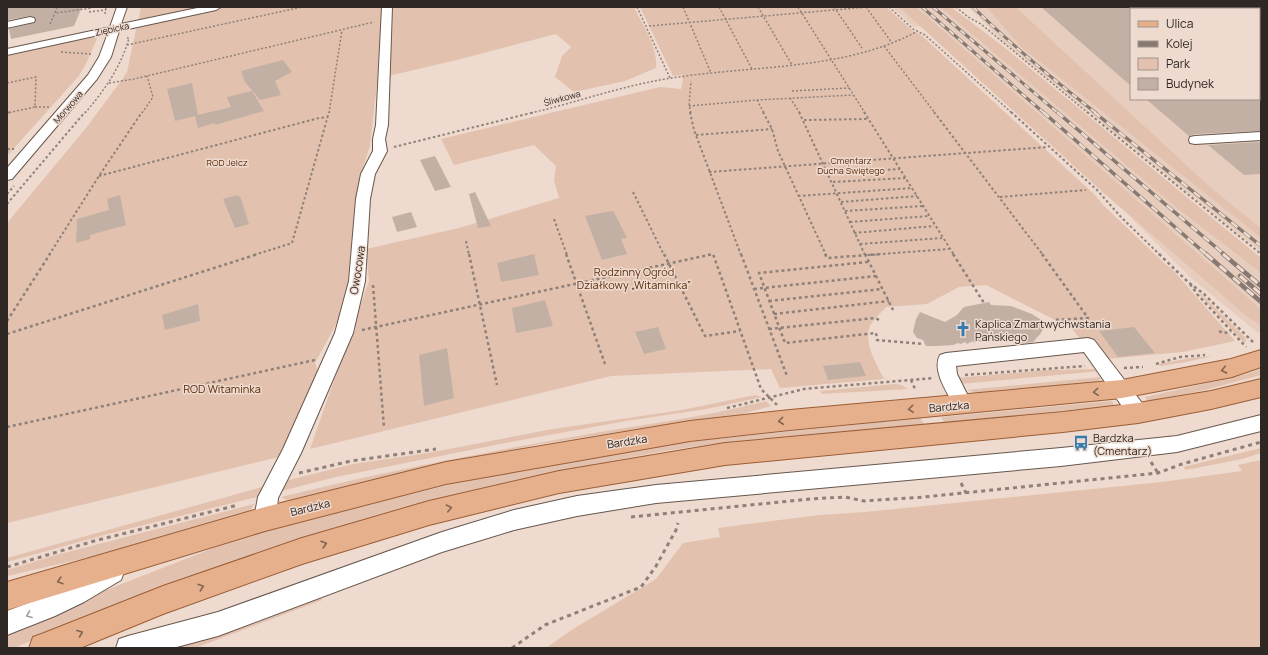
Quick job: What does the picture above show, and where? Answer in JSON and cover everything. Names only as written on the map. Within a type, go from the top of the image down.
[{"type":"main road","name":"Bardzka","points":[[7,596],[137,558],[265,518],[446,473],[690,431],[963,404],[1120,379],[1232,368],[1254,349]]},
{"type":"main road","points":[[44,648],[163,600],[302,551],[429,513],[559,482],[725,454],[1063,422],[1138,413],[1211,400],[1261,388]]},
{"type":"street","name":"Morwowa","points":[[7,176],[93,77],[105,57],[122,7]]},
{"type":"street","name":"Ziębicka","points":[[7,52],[216,7]]},
{"type":"street","name":"Owocowa","points":[[265,518],[268,497],[291,453],[344,333],[357,281],[363,199],[368,174],[380,151],[379,139],[382,125],[387,7]]},
{"type":"street","points":[[7,25],[30,20]]},
{"type":"street","points":[[1195,140],[1261,136]]},
{"type":"street","points":[[963,404],[948,374],[946,360],[1088,345],[1120,379],[1138,413]]},
{"type":"street","points":[[128,648],[157,642],[218,624],[442,542],[514,520],[577,506],[656,494],[1061,457],[1163,446],[1177,444],[1261,423]]},
{"type":"street","points":[[7,623],[47,608],[76,594],[137,558]]},
{"type":"path","points":[[50,24],[57,7]]},
{"type":"path","points":[[127,45],[302,7]]},
{"type":"path","points":[[637,7],[670,78]]},
{"type":"path","points":[[683,7],[711,73]]},
{"type":"path","points":[[719,7],[752,69]]},
{"type":"path","points":[[758,7],[792,65]]},
{"type":"path","points":[[798,7],[913,188],[934,226],[984,303]]},
{"type":"path","points":[[834,7],[862,48]]},
{"type":"path","points":[[649,26],[867,7],[892,43]]},
{"type":"path","points":[[889,7],[912,29],[925,35],[1097,190],[1111,208],[1188,282],[1204,294],[1254,349]]},
{"type":"path","points":[[956,7],[968,17],[981,24],[1261,254]]},
{"type":"path","points":[[55,13],[92,8]]},
{"type":"path","points":[[89,12],[106,10]]},
{"type":"path","points":[[109,83],[147,76],[375,22]]},
{"type":"path","points":[[7,334],[292,243],[328,117],[342,30]]},
{"type":"path","name":"Śliwkowa","points":[[380,151],[670,78],[792,65],[831,59],[884,46],[918,31]]},
{"type":"path","points":[[7,204],[109,83],[122,59],[129,38],[127,38]]},
{"type":"path","points":[[884,46],[1000,197],[1088,318],[1053,320]]},
{"type":"path","points":[[7,321],[99,176],[153,97],[147,76]]},
{"type":"path","points":[[7,83],[36,77],[35,107]]},
{"type":"path","points":[[691,81],[689,106],[696,135],[787,376]]},
{"type":"path","points":[[792,91],[849,88]]},
{"type":"path","points":[[689,106],[757,100],[853,95]]},
{"type":"path","points":[[790,98],[804,120],[833,182],[854,233],[894,310]]},
{"type":"path","points":[[757,100],[772,129],[778,151],[827,258],[949,248]]},
{"type":"path","points":[[7,113],[35,107],[42,108]]},
{"type":"path","points":[[99,176],[319,118],[328,117]]},
{"type":"path","points":[[804,120],[868,119]]},
{"type":"path","points":[[696,135],[772,129]]},
{"type":"path","points":[[709,172],[1048,147]]},
{"type":"path","points":[[828,173],[900,169]]},
{"type":"path","points":[[833,182],[906,178]]},
{"type":"path","points":[[798,196],[837,192],[913,188]]},
{"type":"path","points":[[1000,197],[1086,190]]},
{"type":"path","points":[[633,192],[705,336],[740,331]]},
{"type":"path","points":[[841,202],[917,196]]},
{"type":"path","points":[[845,211],[923,206]]},
{"type":"path","points":[[850,222],[928,216]]},
{"type":"path","points":[[554,219],[605,364]]},
{"type":"path","points":[[854,233],[934,226]]},
{"type":"path","points":[[860,244],[942,238]]},
{"type":"path","points":[[466,241],[497,385]]},
{"type":"path","points":[[358,330],[712,254],[761,389],[776,403],[782,421]]},
{"type":"path","points":[[868,262],[760,273],[764,288],[785,343],[876,333],[877,340],[924,344]]},
{"type":"path","points":[[754,289],[876,276]]},
{"type":"path","points":[[373,281],[384,428]]},
{"type":"path","points":[[1188,282],[1232,332],[1254,349]]},
{"type":"path","points":[[769,301],[882,289]]},
{"type":"path","points":[[774,314],[889,301]]},
{"type":"path","points":[[769,329],[875,318],[881,321]]},
{"type":"path","points":[[1220,331],[1232,332]]},
{"type":"path","points":[[1151,366],[1165,360],[1192,355],[1212,355]]},
{"type":"path","points":[[7,427],[317,359]]},
{"type":"path","points":[[963,375],[1090,366]]},
{"type":"path","points":[[1120,379],[1144,367]]},
{"type":"path","points":[[911,380],[916,391]]},
{"type":"path","points":[[623,518],[674,511],[810,499],[845,497],[864,501],[924,497],[1158,473],[1182,464],[1261,442]]},
{"type":"path","points":[[293,474],[351,461],[436,449]]},
{"type":"path","points":[[7,567],[94,541],[241,504]]},
{"type":"path","points":[[512,648],[545,625],[641,587],[656,566],[676,530],[678,523]]},
{"type":"shaded area","points":[[892,7],[940,7],[1179,210],[1261,273],[1261,332],[1258,333],[1190,277],[1098,184],[923,26],[914,27]]},
{"type":"shaded area","points":[[969,7],[986,7],[1021,47],[1261,238],[1261,252],[1027,62],[1001,40]]},
{"type":"shaded area","points":[[1016,7],[1261,7],[1261,228],[1208,185]]},
{"type":"green space","points":[[141,7],[210,7],[138,22]]},
{"type":"green space","name":"ROD Jelcz","points":[[222,7],[382,7],[377,84],[370,145],[360,178],[355,208],[346,306],[315,363],[318,371],[279,457],[7,523],[7,223],[86,128],[127,72],[137,25]]},
{"type":"green space","points":[[392,7],[634,7],[655,52],[656,68],[625,81],[574,92],[555,77],[562,56],[571,47],[556,34],[457,60],[388,76]]},
{"type":"green space","points":[[640,7],[886,7],[913,31],[920,34],[1096,196],[1103,205],[1173,270],[1235,341],[1183,352],[1106,359],[1080,339],[1069,325],[1065,325],[986,285],[959,287],[927,304],[886,307],[873,321],[869,328],[869,343],[884,379],[780,388],[771,369],[611,376],[310,449],[350,335],[354,333],[356,328],[352,328],[369,281],[366,249],[459,228],[559,198],[554,180],[556,166],[534,145],[454,165],[441,139],[660,87],[681,89],[683,79],[681,75],[673,76]]},
{"type":"green space","points":[[899,7],[916,7],[1247,297],[1261,310],[1261,326],[1244,314],[1106,195]]},
{"type":"green space","points":[[940,7],[951,7],[1004,47],[1261,258],[1261,273],[1179,210]]},
{"type":"green space","points":[[986,7],[1016,7],[1208,185],[1261,228],[1261,238],[1021,47]]},
{"type":"green space","points":[[1188,7],[1261,7],[1261,35],[1260,8]]},
{"type":"green space","points":[[89,37],[97,38],[85,66],[78,77],[7,156],[7,56]]},
{"type":"green space","points":[[1199,294],[1201,294],[1245,337],[1246,341],[1244,343]]},
{"type":"green space","points":[[1213,356],[1160,366],[1158,364],[1191,358]]},
{"type":"green space","points":[[1098,369],[1101,371],[960,384],[957,378],[1047,370]]},
{"type":"green space","points":[[1261,369],[1261,375],[1205,390],[1150,401],[1148,401],[1145,397],[1243,375]]},
{"type":"green space","points":[[1101,377],[1099,381],[1095,383],[977,393],[967,390]]},
{"type":"green space","points":[[895,384],[901,385],[908,389],[822,394],[820,391]]},
{"type":"green space","points":[[755,395],[762,397],[707,409],[626,421],[495,445],[336,477],[278,492],[281,482],[353,464],[428,453],[547,430],[682,410]]},
{"type":"green space","points":[[766,401],[771,406],[731,417],[535,445],[370,480],[294,500],[288,501],[281,497],[463,457],[536,443],[694,417]]},
{"type":"green space","points":[[1113,402],[1113,406],[944,422],[941,417]]},
{"type":"green space","points":[[920,418],[924,424],[729,442],[665,451],[614,460],[461,494],[360,521],[261,552],[167,586],[14,648],[7,648],[7,629],[244,536],[456,483],[621,452],[687,442]]},
{"type":"green space","points":[[1261,448],[1261,453],[1242,459],[1186,470],[1183,467]]},
{"type":"green space","points":[[1261,460],[1261,648],[546,648],[570,631],[656,579],[683,543],[720,537],[718,528],[819,515],[865,512],[1162,482],[1242,471],[1238,465]]},
{"type":"green space","points":[[266,486],[261,496],[108,534],[7,562],[7,558]]},
{"type":"green space","points":[[254,504],[251,509],[243,514],[108,553],[7,576],[7,570],[56,555]]},
{"type":"green space","points":[[321,596],[322,600],[195,648],[173,648],[204,639]]},
{"type":"building","points":[[7,7],[82,7],[74,26],[11,39],[9,29],[34,23],[36,19],[30,16],[8,20]]},
{"type":"building","points":[[1041,7],[1131,7],[1130,85]]},
{"type":"building","points":[[283,60],[292,72],[275,81],[281,95],[260,100],[245,82],[241,71]]},
{"type":"building","points":[[192,83],[198,115],[231,107],[227,97],[252,91],[264,111],[215,125],[215,123],[198,128],[195,116],[175,121],[167,89]]},
{"type":"building","points":[[1261,99],[1261,131],[1195,134],[1189,136],[1147,100]]},
{"type":"building","points":[[1261,142],[1261,174],[1244,175],[1208,145]]},
{"type":"building","points":[[435,156],[451,187],[435,191],[420,160]]},
{"type":"building","points":[[475,192],[491,226],[478,228],[469,194]]},
{"type":"building","points":[[120,195],[126,225],[90,235],[90,239],[76,243],[77,219],[109,210],[107,199]]},
{"type":"building","points":[[237,195],[238,197],[240,196],[249,224],[235,228],[223,199]]},
{"type":"building","points":[[612,211],[614,212],[627,238],[621,239],[627,254],[602,260],[585,216]]},
{"type":"building","points":[[411,212],[417,227],[397,232],[392,217]]},
{"type":"building","points":[[534,254],[539,275],[501,282],[497,263]]},
{"type":"building","points":[[545,300],[553,326],[516,333],[512,308]]},
{"type":"building","points":[[989,302],[991,305],[1011,306],[1032,314],[1046,323],[1041,333],[1033,342],[1022,343],[1019,340],[1001,341],[997,335],[981,342],[979,341],[974,343],[973,341],[967,344],[965,342],[953,345],[926,346],[923,340],[917,338],[913,332],[916,319],[920,312],[945,322],[957,315],[964,307]]},
{"type":"building","points":[[198,304],[200,321],[165,330],[162,315]]},
{"type":"building","points":[[658,327],[666,349],[644,354],[635,332]]},
{"type":"building","points":[[1134,327],[1155,353],[1118,357],[1099,331]]},
{"type":"building","points":[[447,348],[454,398],[424,406],[419,355]]},
{"type":"building","points":[[860,362],[866,376],[828,380],[823,366]]},
{"type":"railway","points":[[922,7],[1044,113]]},
{"type":"railway","points":[[933,7],[1058,113]]},
{"type":"railway","points":[[973,7],[1033,62],[1096,113]]},
{"type":"railway","points":[[1043,112],[1207,255]]},
{"type":"railway","points":[[1057,112],[1225,255]]},
{"type":"railway","points":[[1094,112],[1261,246]]},
{"type":"railway","points":[[1206,254],[1261,302]]},
{"type":"railway","points":[[1223,254],[1261,286]]},
{"type":"railway","points":[[1240,276],[1261,294]]},
{"type":"place","name":"Kaplica Zmartwychwstania Pańskiego","points":[[963,329]]},
{"type":"place","name":"Bardzka (Cmentarz)","points":[[1081,443]]},
{"type":"park label","name":"Cmentarz Ducha Świętego","points":[[851,166]]},
{"type":"park label","name":"Rodzinny Ogród Działkowy „Witaminka”","points":[[634,277]]},
{"type":"park label","name":"ROD Witaminka","points":[[222,388]]}]
